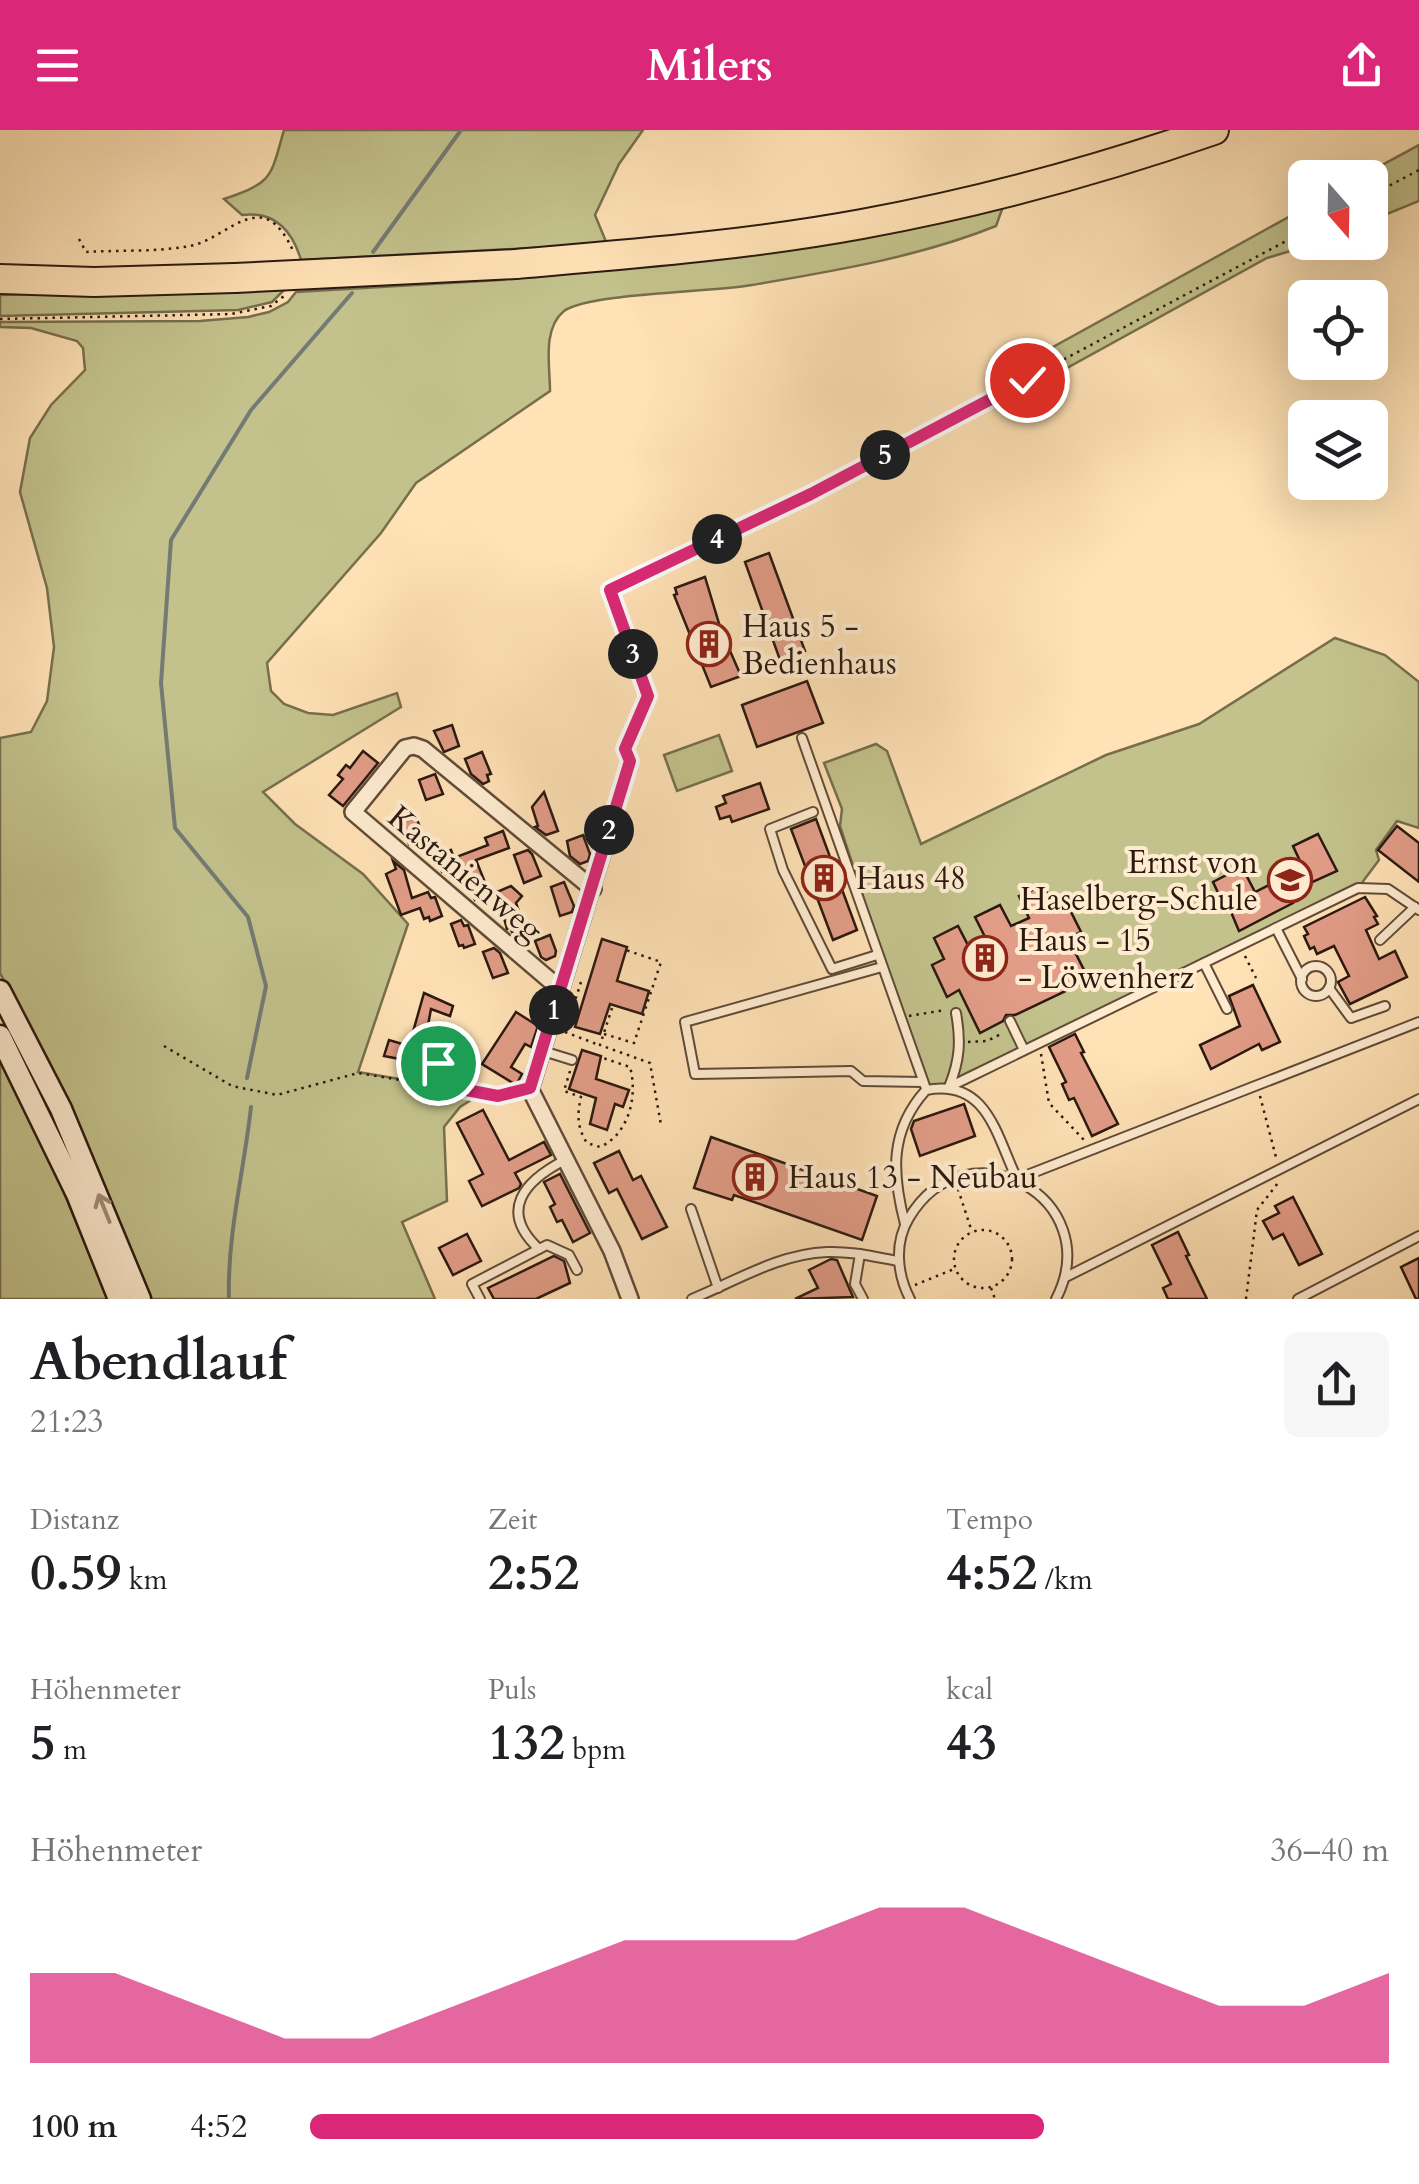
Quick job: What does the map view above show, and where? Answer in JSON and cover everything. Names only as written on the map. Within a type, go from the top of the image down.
[{"type":"highway","points":[[3,281],[235,278],[516,264],[695,248],[862,224],[1019,190],[1214,130]]},
{"type":"main road","points":[[0,991],[68,1126],[140,1299]]},
{"type":"main road","points":[[0,1036],[77,1194],[119,1299]]},
{"type":"street","name":"Kastanienweg","points":[[560,989],[353,812],[405,748],[414,746],[423,749],[593,890]]},
{"type":"street","name":"Kastanienweg","points":[[530,1088],[605,843]]},
{"type":"street","points":[[530,1088],[612,1251],[630,1299]]},
{"type":"lane","points":[[802,738],[925,1086]]},
{"type":"lane","points":[[813,812],[770,829],[784,870],[832,969],[878,954]]},
{"type":"lane","points":[[949,1086],[1358,888],[1388,889],[1417,909],[1380,940]]},
{"type":"lane","points":[[1276,928],[1307,992],[1314,996],[1329,988]]},
{"type":"lane","points":[[1204,963],[1227,1009]]},
{"type":"lane","points":[[1302,979],[1306,969],[1320,966],[1329,977],[1329,988],[1351,1018],[1385,1006]]},
{"type":"lane","points":[[882,968],[685,1022],[695,1074],[851,1070],[863,1081],[949,1086],[972,1095],[984,1108],[1016,1180]]},
{"type":"lane","points":[[949,1086],[962,1041],[956,1013]]},
{"type":"lane","points":[[552,1015],[569,1020]]},
{"type":"lane","points":[[1016,1180],[1419,1022]]},
{"type":"lane","points":[[1012,1025],[1024,1050]]},
{"type":"lane","points":[[541,1051],[572,1060]]},
{"type":"lane","points":[[905,1224],[898,1196],[896,1146],[906,1115],[925,1086]]},
{"type":"lane","points":[[1066,1277],[1419,1099]]},
{"type":"lane","points":[[540,1249],[525,1236],[517,1220],[519,1204],[540,1172],[565,1160]]},
{"type":"lane","points":[[910,1299],[898,1261],[905,1224],[917,1204],[934,1188],[975,1173],[1016,1180],[1048,1203],[1059,1219],[1066,1238],[1066,1277],[1056,1299]]},
{"type":"lane","points":[[691,1209],[718,1288]]},
{"type":"lane","points":[[1298,1299],[1419,1236]]},
{"type":"lane","points":[[480,1299],[472,1284],[547,1245],[568,1255],[577,1270]]},
{"type":"lane","points":[[692,1299],[761,1267],[806,1254],[860,1254],[898,1261]]},
{"type":"lane","points":[[860,1254],[855,1284],[863,1299]]},
{"type":"path","points":[[1388,186],[1419,170]]},
{"type":"path","points":[[605,843],[630,761],[625,749],[648,696],[610,590],[811,494],[1288,240]]},
{"type":"path","points":[[1240,946],[1256,978]]},
{"type":"path","points":[[603,1033],[634,1043],[661,962],[626,950]]},
{"type":"path","points":[[581,982],[566,1032],[650,1064],[661,1125]]},
{"type":"path","points":[[600,1045],[612,1008]]},
{"type":"path","points":[[900,1018],[942,1009],[956,1013]]},
{"type":"path","points":[[962,1041],[987,1041],[1012,1025]]},
{"type":"path","points":[[1039,1043],[1050,1103],[1075,1133],[1095,1148]]},
{"type":"path","points":[[164,1046],[232,1086],[277,1095],[358,1072],[498,1096],[530,1088]]},
{"type":"path","points":[[432,1050],[430,1060],[457,1073],[466,1090]]},
{"type":"path","points":[[572,1060],[564,1091],[581,1097],[580,1131],[595,1148],[618,1136],[626,1122],[633,1090],[630,1067],[604,1058]]},
{"type":"path","points":[[1246,1299],[1257,1210],[1278,1183],[1280,1171],[1256,1084]]},
{"type":"path","points":[[954,1178],[972,1232]]},
{"type":"path","points":[[991,1231],[1010,1250],[1012,1259],[1006,1276],[991,1287],[974,1286],[956,1268],[959,1244],[972,1232],[991,1231]]},
{"type":"path","points":[[905,1289],[956,1268]]},
{"type":"path","points":[[991,1287],[995,1299]]},
{"type":"shaded area","points":[[284,130],[643,130],[619,164],[595,215],[607,244],[301,260],[280,225],[263,216],[242,215],[224,199],[261,183],[272,169]]},
{"type":"shaded area","points":[[1419,145],[1419,201],[1388,214],[1388,162]]},
{"type":"shaded area","points":[[1005,201],[996,226],[907,255],[752,285],[598,300],[564,311],[550,338],[550,391],[416,483],[381,533],[267,663],[271,691],[284,704],[308,713],[333,715],[397,693],[401,707],[263,792],[295,824],[363,874],[408,924],[358,1072],[482,1093],[460,1107],[444,1127],[447,1201],[402,1222],[435,1299],[149,1299],[101,1178],[0,973],[0,738],[31,732],[47,701],[54,647],[47,588],[20,492],[30,438],[51,405],[85,370],[83,348],[77,341],[31,328],[0,327],[0,322],[200,321],[248,317],[269,312],[288,302],[296,292],[500,280]]},
{"type":"shaded area","points":[[1288,217],[1288,252],[1267,258],[1036,385],[1013,369]]},
{"type":"shaded area","points":[[288,286],[272,302],[238,310],[0,316],[0,295]]},
{"type":"shaded area","points":[[1335,638],[1385,655],[1419,682],[1419,828],[1397,821],[1376,850],[1379,860],[1358,888],[949,1087],[926,1090],[840,826],[842,809],[824,763],[876,744],[887,751],[921,844],[1106,755],[1199,724]]},
{"type":"shaded area","points":[[719,735],[732,771],[677,791],[664,755]]},
{"type":"shaded area","points":[[0,1057],[64,1193],[108,1299],[0,1299]]},
{"type":"building","name":"Haus 5 - Bedienhaus","points":[[769,553],[805,651],[780,660],[745,562]]},
{"type":"building","name":"Haus 5 - Bedienhaus","points":[[705,577],[721,630],[741,676],[711,687],[674,595],[675,588]]},
{"type":"building","points":[[807,681],[823,723],[757,747],[742,705]]},
{"type":"building","points":[[452,725],[459,746],[444,752],[434,731]]},
{"type":"building","points":[[363,751],[378,763],[343,806],[329,795],[343,779],[338,775],[346,765],[350,768]]},
{"type":"building","points":[[482,752],[491,774],[483,784],[471,774],[465,759]]},
{"type":"building","points":[[435,774],[443,794],[426,800],[419,780]]},
{"type":"building","points":[[760,783],[769,809],[732,822],[730,816],[720,819],[716,807],[726,803],[723,796]]},
{"type":"building","points":[[544,792],[558,831],[546,835],[535,827],[538,826],[532,807]]},
{"type":"building","points":[[416,817],[424,838],[409,844],[401,823]]},
{"type":"building","name":"Haus 48","points":[[816,819],[857,930],[833,940],[791,829]]},
{"type":"building","points":[[1397,826],[1419,843],[1419,882],[1378,850]]},
{"type":"building","points":[[503,831],[509,848],[476,860],[490,895],[475,900],[463,868],[446,874],[436,856],[451,850],[454,858],[488,845],[485,838]]},
{"type":"building","points":[[1318,834],[1337,871],[1288,893],[1293,903],[1239,931],[1226,900],[1222,901],[1213,882],[1242,867],[1255,892],[1281,879],[1278,873],[1300,861],[1293,846]]},
{"type":"building","points":[[583,835],[590,854],[588,861],[580,864],[570,856],[567,841]]},
{"type":"building","points":[[528,850],[541,876],[524,883],[514,855]]},
{"type":"building","points":[[393,861],[404,870],[412,898],[428,892],[431,898],[435,897],[442,916],[424,919],[420,908],[401,915],[386,874],[396,869]]},
{"type":"building","points":[[564,882],[574,906],[572,912],[560,916],[551,887]]},
{"type":"building","name":"Haus - 15 - Löwenherz","points":[[1043,885],[1053,906],[1065,900],[1081,932],[1068,938],[1089,980],[1015,1015],[1006,1015],[1003,1021],[980,1033],[959,990],[947,997],[932,965],[944,959],[934,938],[958,926],[969,947],[986,939],[975,917],[1000,905],[1011,926],[1029,918],[1019,896]]},
{"type":"building","points":[[511,886],[522,896],[516,903],[523,923],[521,929],[512,932],[510,927],[507,929],[497,892]]},
{"type":"building","points":[[1365,897],[1377,916],[1374,917],[1378,924],[1366,930],[1379,959],[1395,951],[1407,977],[1350,1004],[1338,982],[1349,976],[1334,946],[1317,954],[1314,947],[1310,949],[1304,927]]},
{"type":"building","points":[[461,920],[464,926],[468,925],[475,944],[464,948],[459,946],[451,924]]},
{"type":"building","points":[[550,935],[556,951],[555,956],[546,960],[535,941]]},
{"type":"building","points":[[602,939],[627,947],[617,981],[649,991],[642,1014],[610,1004],[600,1034],[575,1027]]},
{"type":"building","points":[[494,948],[508,973],[493,978],[483,952]]},
{"type":"building","points":[[1253,985],[1280,1042],[1262,1050],[1259,1044],[1211,1069],[1200,1045],[1240,1026],[1229,996]]},
{"type":"building","points":[[424,993],[453,1006],[450,1016],[431,1009],[421,1063],[384,1056],[389,1040],[409,1046]]},
{"type":"building","points":[[516,1012],[538,1026],[531,1047],[525,1044],[511,1067],[522,1074],[516,1085],[482,1064]]},
{"type":"building","points":[[1075,1034],[1118,1124],[1092,1136],[1074,1098],[1069,1100],[1062,1084],[1066,1082],[1049,1047]]},
{"type":"building","points":[[582,1050],[601,1056],[596,1079],[629,1090],[623,1107],[615,1104],[607,1130],[590,1124],[596,1098],[569,1089]]},
{"type":"building","points":[[964,1104],[975,1136],[920,1156],[911,1129],[914,1121]]},
{"type":"building","points":[[483,1110],[509,1160],[544,1142],[551,1155],[515,1173],[519,1188],[482,1206],[469,1181],[483,1174],[457,1123]]},
{"type":"building","name":"Haus 13 - Neubau","points":[[711,1137],[877,1196],[862,1240],[734,1195],[732,1200],[694,1188]]},
{"type":"building","points":[[619,1151],[633,1180],[641,1176],[667,1227],[642,1239],[617,1189],[609,1193],[594,1163]]},
{"type":"building","points":[[560,1174],[590,1233],[573,1242],[562,1220],[557,1222],[550,1207],[555,1204],[544,1182]]},
{"type":"building","points":[[1293,1197],[1322,1254],[1299,1265],[1283,1234],[1273,1239],[1263,1221],[1279,1213],[1275,1206]]},
{"type":"building","points":[[1178,1232],[1207,1299],[1168,1299],[1163,1288],[1171,1284],[1152,1245]]},
{"type":"building","points":[[467,1234],[481,1261],[453,1275],[439,1248]]},
{"type":"building","points":[[554,1256],[564,1261],[570,1283],[536,1299],[494,1299],[488,1288]]},
{"type":"building","points":[[1419,1258],[1419,1299],[1416,1299],[1401,1267]]},
{"type":"building","points":[[837,1260],[853,1297],[795,1299],[818,1288],[809,1270]]},
{"type":"waterway","points":[[373,252],[461,130]]},
{"type":"waterway","points":[[247,1078],[266,986],[248,917],[175,828],[161,683],[171,540],[251,410],[352,293]]},
{"type":"waterway","points":[[229,1299],[233,1227],[251,1107]]},
{"type":"place","name":"Haus 5 - Bedienhaus","points":[[709,644]]},
{"type":"place","name":"Haus 48","points":[[824,878]]},
{"type":"place","name":"Ernst von Haselberg-Schule","points":[[1290,880]]},
{"type":"place","name":"Haus - 15 - Löwenherz","points":[[985,958]]},
{"type":"place","name":"Haus 13 - Neubau","points":[[755,1177]]},
{"type":"route","points":[[438,1063],[457,1073],[466,1090],[498,1096],[530,1088],[630,761],[625,749],[648,696],[610,590],[811,494],[1027,380]]}]
